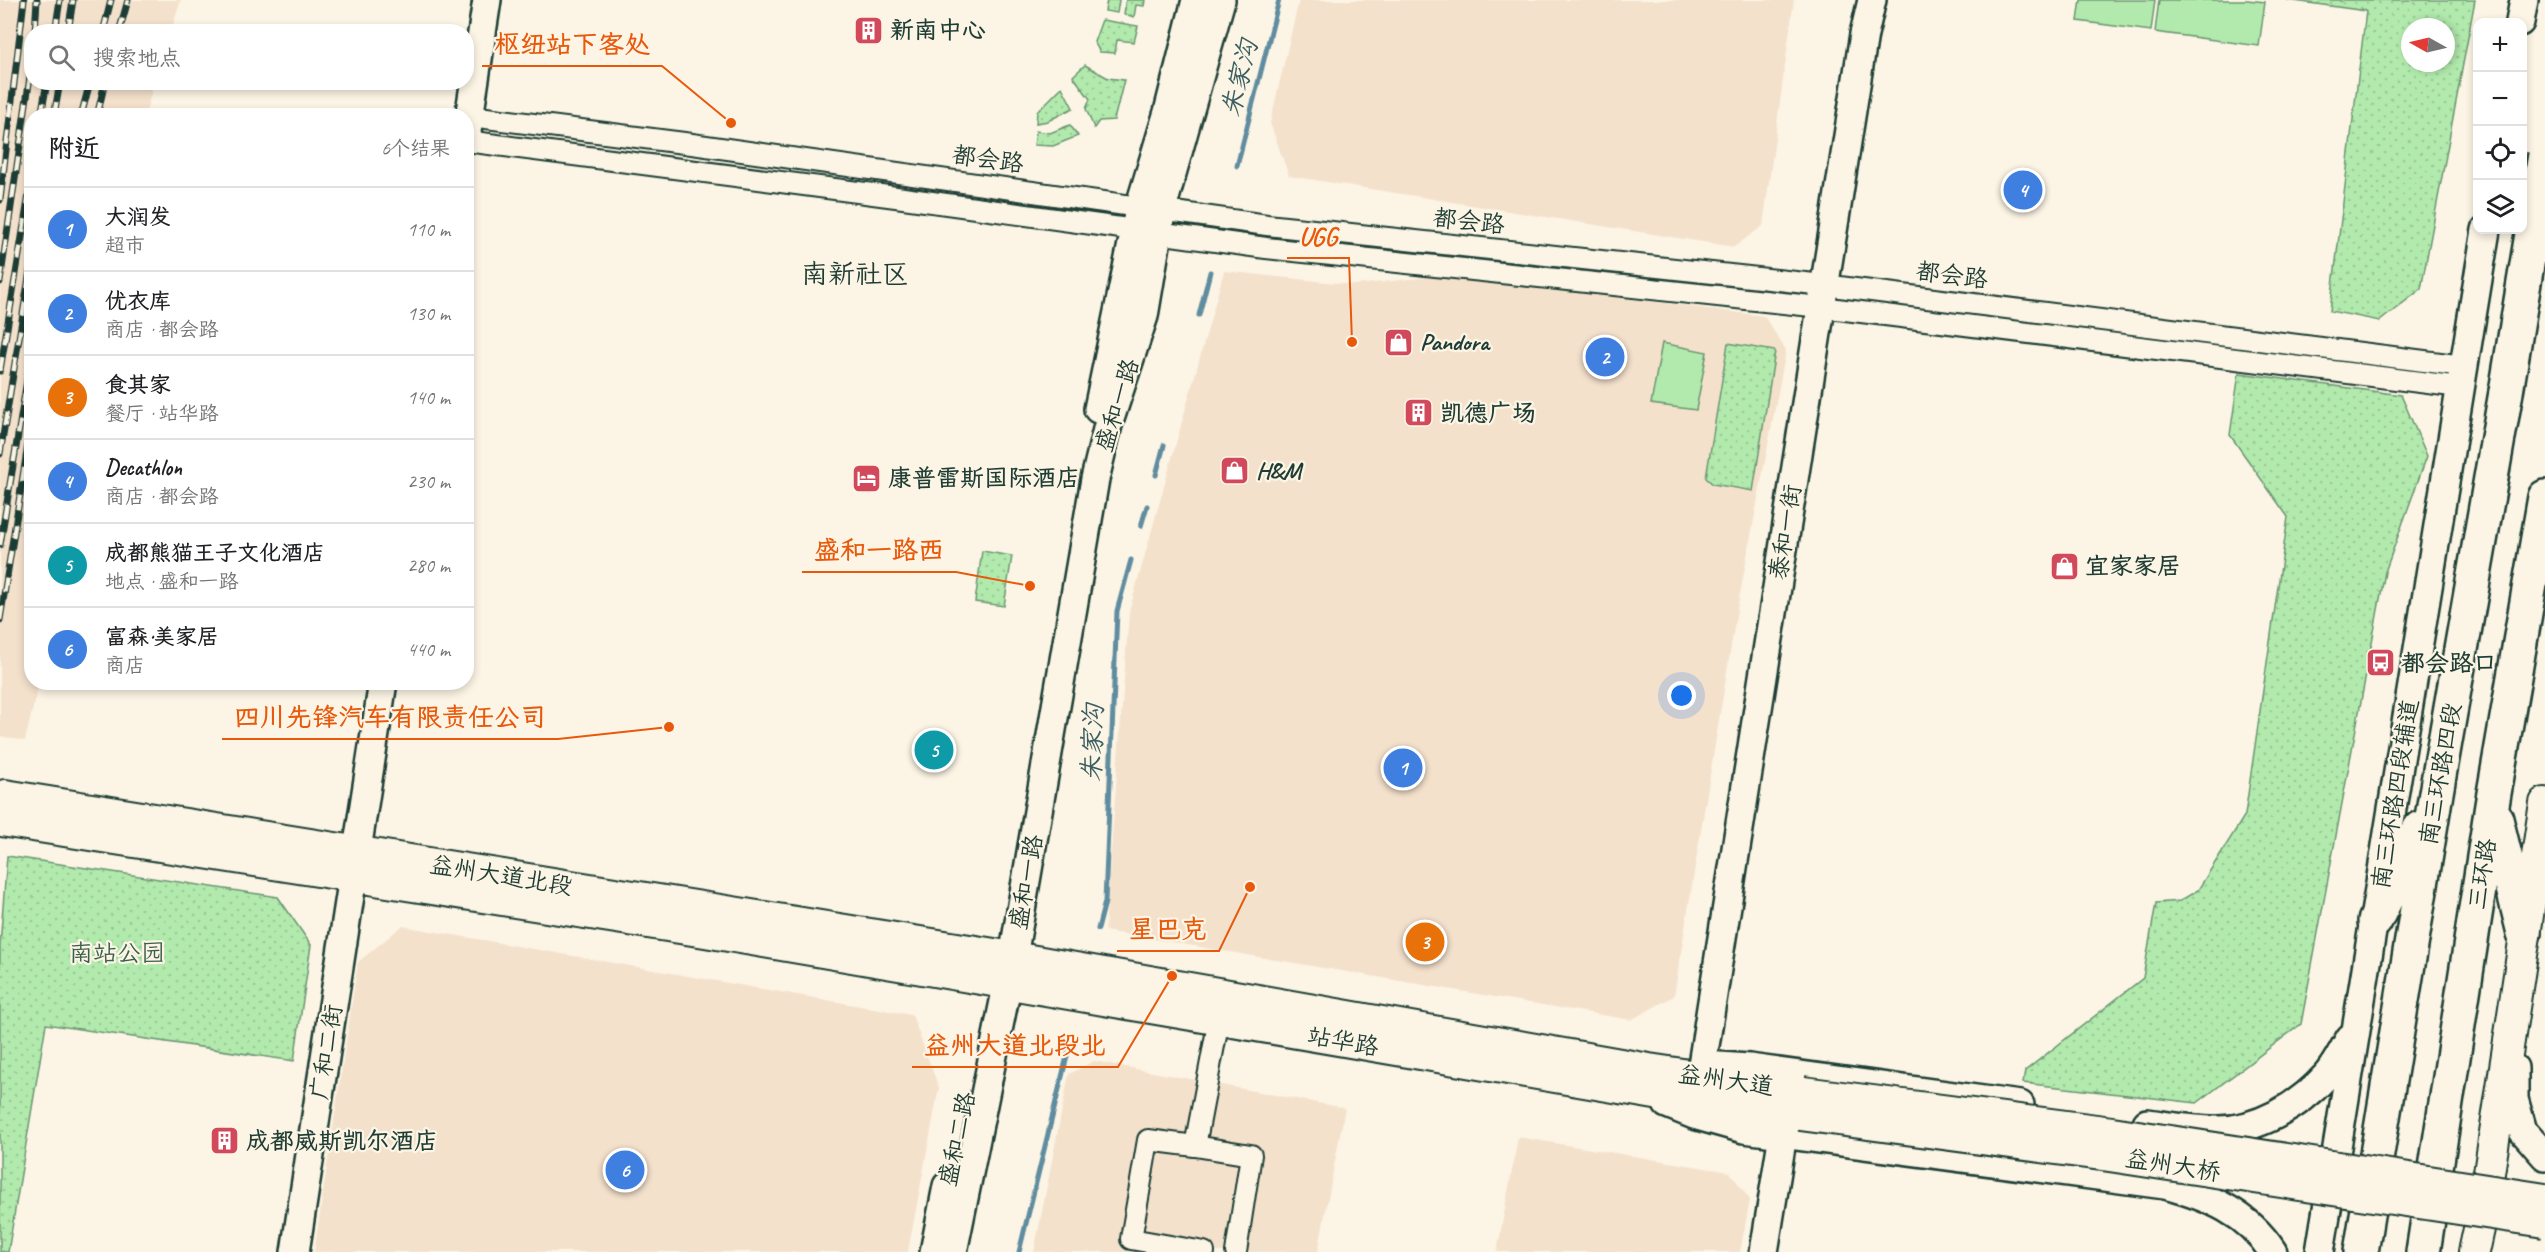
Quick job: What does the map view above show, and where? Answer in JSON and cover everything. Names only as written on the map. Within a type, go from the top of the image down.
[{"type":"highway","name":"南三环路四段","points":[[2361,1252],[2545,155]]},
{"type":"highway","name":"三环路","points":[[2423,1252],[2492,805],[2545,497]]},
{"type":"highway","points":[[2375,921],[2436,794]]},
{"type":"highway","points":[[2492,805],[2524,933]]},
{"type":"main road","points":[[2474,1252],[2484,1206],[2545,803]]},
{"type":"main road","name":"益州大道北段","points":[[3,808],[1002,968]]},
{"type":"main road","name":"站华路","points":[[1002,968],[1219,1019],[1647,1081]]},
{"type":"main road","name":"站华路","points":[[1002,968],[1647,1081],[1696,1101]]},
{"type":"main road","name":"益州大道","points":[[1647,1081],[1795,1114]]},
{"type":"main road","name":"益州大道","points":[[1696,1101],[1795,1114]]},
{"type":"main road","name":"益州大桥","points":[[1795,1114],[2112,1132],[2545,1199]]},
{"type":"main road","name":"益州大桥","points":[[1795,1114],[2109,1156],[2545,1222]]},
{"type":"street","points":[[471,108],[487,0]]},
{"type":"street","name":"盛和一路","points":[[1002,968],[1095,479],[1108,425],[1144,316],[1148,220],[1168,112],[1196,0]]},
{"type":"street","name":"盛和一路","points":[[1148,220],[1221,0]]},
{"type":"street","name":"泰和一街","points":[[1702,1065],[1822,296],[1864,34],[1872,0]]},
{"type":"street","points":[[2521,18],[2524,0]]},
{"type":"street","name":"都会路","points":[[474,132],[692,144],[1148,220],[1267,225],[2462,376]]},
{"type":"street","name":"南三环路四段辅道","points":[[2320,1252],[2485,234]]},
{"type":"street","name":"广和二街","points":[[295,1252],[382,690]]},
{"type":"street","points":[[2524,933],[2514,1099],[2523,1131],[2545,1155]]},
{"type":"street","points":[[953,1252],[1002,968]]},
{"type":"street","name":"盛和二路","points":[[934,1252],[1002,968]]},
{"type":"street","points":[[1196,1146],[1219,1019]]},
{"type":"street","points":[[2273,1252],[2249,1222],[2196,1193],[2165,1185],[1795,1114],[1744,1129],[1686,1112],[1647,1081],[1671,1065],[1749,1068],[2217,1131],[2258,1123],[2293,1104],[2311,1091],[2327,1076],[2357,1027]]},
{"type":"street","points":[[1764,1252],[1795,1114]]},
{"type":"street","points":[[2196,1193],[2217,1189],[2232,1181],[2238,1166],[2239,1155],[2234,1140],[2217,1131]]},
{"type":"street","points":[[1204,1252],[1131,1239],[1148,1140],[1251,1155],[1236,1252]]},
{"type":"shaded area","points":[[0,0],[181,0],[173,24],[24,24],[24,90],[152,90],[147,108],[24,108],[24,690],[37,690],[25,741],[0,736]]},
{"type":"shaded area","points":[[1299,0],[1794,0],[1763,226],[1734,247],[1289,176],[1270,123]]},
{"type":"shaded area","points":[[1224,271],[1355,285],[1446,275],[1764,316],[1786,350],[1737,610],[1674,996],[1631,1020],[1105,931],[1129,612]]},
{"type":"shaded area","points":[[402,926],[912,1015],[939,1088],[908,1252],[314,1252],[358,962]]},
{"type":"shaded area","points":[[1094,1061],[1345,1108],[1318,1252],[1034,1252],[1069,1074]]},
{"type":"shaded area","points":[[1518,1137],[1730,1172],[1750,1200],[1740,1252],[1497,1252]]},
{"type":"green space","points":[[1107,0],[1119,0],[1117,13],[1105,11]]},
{"type":"green space","points":[[1126,0],[1145,0],[1144,6],[1136,5],[1134,17],[1124,14]]},
{"type":"green space","points":[[2081,0],[2155,0],[2151,31],[2078,21]]},
{"type":"green space","points":[[2159,0],[2265,2],[2259,46],[2155,32]]},
{"type":"green space","points":[[2287,0],[2475,0],[2421,289],[2380,321],[2330,311],[2366,11]]},
{"type":"green space","points":[[1102,20],[1138,26],[1134,42],[1117,40],[1115,53],[1100,52],[1094,42]]},
{"type":"green space","points":[[1085,65],[1108,78],[1124,80],[1114,120],[1099,121],[1094,128],[1086,109],[1090,99],[1073,76]]},
{"type":"green space","points":[[1062,87],[1073,108],[1048,121],[1036,123],[1037,112]]},
{"type":"green space","points":[[1070,125],[1078,136],[1053,146],[1034,145],[1036,131],[1050,133]]},
{"type":"green space","points":[[1662,343],[1707,352],[1696,410],[1651,404]]},
{"type":"green space","points":[[1728,343],[1775,351],[1753,491],[1713,484],[1706,478]]},
{"type":"green space","points":[[2239,373],[2401,395],[2427,456],[2385,572],[2301,1024],[2197,1103],[2023,1083],[2025,1071],[2143,978],[2156,903],[2180,901],[2198,890],[2245,815],[2288,517],[2230,435]]},
{"type":"green space","points":[[982,551],[1012,556],[1004,606],[975,602]]},
{"type":"green space","name":"南站公园","points":[[7,856],[278,897],[311,945],[294,1061],[46,1024],[8,1252],[0,1252],[0,945]]},
{"type":"waterway","name":"朱家沟","points":[[1237,166],[1279,0]]},
{"type":"waterway","name":"朱家沟","points":[[1199,315],[1210,272]]},
{"type":"waterway","name":"朱家沟","points":[[1156,475],[1164,445]]},
{"type":"waterway","name":"朱家沟","points":[[1141,526],[1147,506]]},
{"type":"waterway","name":"朱家沟","points":[[1098,929],[1105,902],[1117,611],[1131,560]]},
{"type":"waterway","name":"朱家沟","points":[[1019,1252],[1072,1036]]},
{"type":"railway","points":[[0,200],[24,0]]},
{"type":"railway","points":[[36,24],[37,0]]},
{"type":"railway","points":[[56,24],[60,0]]},
{"type":"railway","points":[[69,24],[73,0]]},
{"type":"railway","points":[[105,24],[111,0]]},
{"type":"railway","points":[[121,24],[128,0]]},
{"type":"railway","points":[[25,108],[28,90]]},
{"type":"railway","points":[[42,108],[46,90]]},
{"type":"railway","points":[[55,108],[59,90]]},
{"type":"railway","points":[[83,108],[88,90]]},
{"type":"railway","points":[[99,108],[103,90]]},
{"type":"railway","points":[[0,282],[24,118]]},
{"type":"railway","points":[[0,371],[24,225]]},
{"type":"railway","points":[[0,454],[24,308]]},
{"type":"railway","points":[[0,545],[24,399]]},
{"type":"railway","points":[[0,620],[24,470]]},
{"type":"place","name":"新南中心","points":[[869,30]]},
{"type":"place","name":"枢纽站下客处","points":[[731,123]]},
{"type":"place","name":"Decathlon","points":[[2023,190]]},
{"type":"place","name":"UGG","points":[[1352,342]]},
{"type":"place","name":"Pandora","points":[[1399,342]]},
{"type":"place","name":"优衣库","points":[[1605,357]]},
{"type":"place","name":"凯德广场","points":[[1419,413]]},
{"type":"place","name":"H&M","points":[[1235,471]]},
{"type":"place","name":"康普雷斯国际酒店","points":[[867,478]]},
{"type":"place","name":"宜家家居","points":[[2064,566]]},
{"type":"place","name":"盛和一路西","points":[[1030,586]]},
{"type":"place","name":"都会路口","points":[[2380,663]]},
{"type":"place","name":"四川先锋汽车有限责任公司","points":[[669,727]]},
{"type":"place","name":"成都熊猫王子文化酒店","points":[[934,750]]},
{"type":"place","name":"大润发","points":[[1403,768]]},
{"type":"place","name":"星巴克","points":[[1250,887]]},
{"type":"place","name":"食其家","points":[[1425,942]]},
{"type":"place","name":"益州大道北段北","points":[[1172,976]]},
{"type":"place","name":"成都威斯凯尔酒店","points":[[225,1141]]},
{"type":"place","name":"富森·美家居","points":[[625,1170]]},
{"type":"district","name":"南新社区","points":[[855,274]]}]
